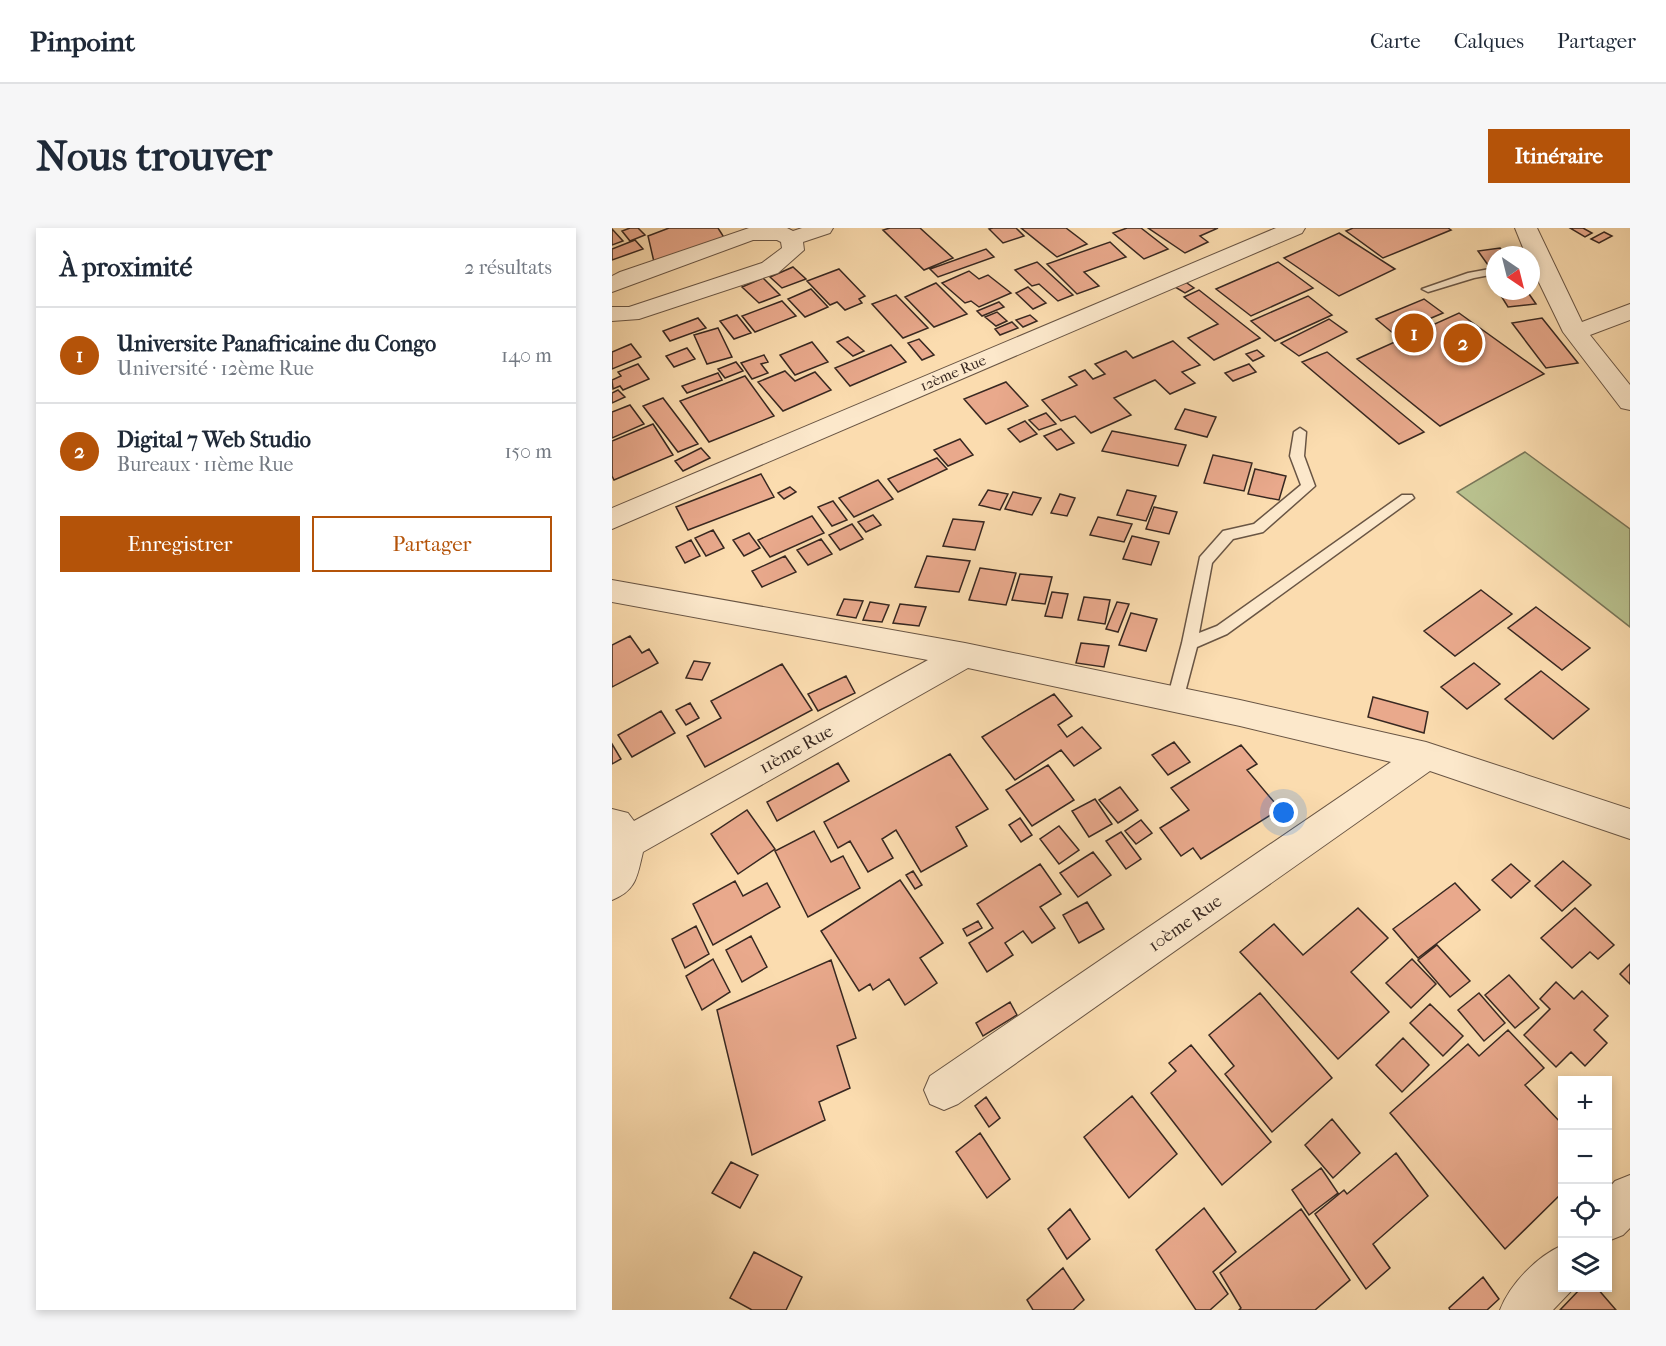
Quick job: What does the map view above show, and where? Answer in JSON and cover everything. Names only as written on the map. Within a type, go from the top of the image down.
[{"type":"street","points":[[612,285],[628,277],[751,234],[781,233],[792,239],[822,228]]},
{"type":"street","name":"12ème Rue","points":[[612,519],[1294,228]]},
{"type":"street","points":[[1526,228],[1531,246]]},
{"type":"street","points":[[612,314],[631,314],[770,268],[793,250],[792,239]]},
{"type":"street","points":[[1540,272],[1575,332],[1630,402]]},
{"type":"street","points":[[1597,323],[1600,311],[1630,295]]},
{"type":"street","points":[[1575,332],[1597,323],[1613,321],[1630,311]]},
{"type":"street","points":[[612,591],[965,655],[1426,756],[1630,824]]},
{"type":"street","name":"11ème Rue","points":[[620,833],[965,655]]},
{"type":"street","name":"10ème Rue","points":[[944,1090],[1426,756]]},
{"type":"street","points":[[612,884],[619,877],[620,833]]},
{"type":"street","points":[[1612,1216],[1630,1196]]},
{"type":"street","points":[[1522,1310],[1558,1272]]},
{"type":"lane","points":[[1428,289],[1472,274],[1486,272]]},
{"type":"lane","points":[[1175,700],[1190,643],[1205,561],[1228,536],[1258,528],[1308,486],[1297,456],[1300,432]]},
{"type":"lane","points":[[1190,643],[1222,630],[1407,498]]},
{"type":"green space","points":[[1525,452],[1630,529],[1630,627],[1457,492]]},
{"type":"building","points":[[638,228],[645,235],[630,241],[622,231]]},
{"type":"building","points":[[669,228],[718,228],[725,239],[654,262],[648,236]]},
{"type":"building","points":[[920,228],[953,258],[924,270],[883,230]]},
{"type":"building","points":[[1016,228],[1024,236],[1003,243],[989,229]]},
{"type":"building","points":[[1021,228],[1066,228],[1087,244],[1057,257]]},
{"type":"building","points":[[1127,228],[1141,228],[1168,249],[1144,259],[1113,233]]},
{"type":"building","points":[[1148,228],[1218,228],[1200,236],[1208,242],[1185,253]]},
{"type":"building","points":[[1353,228],[1448,228],[1451,230],[1383,258],[1346,231]]},
{"type":"building","points":[[1570,228],[1583,228],[1592,233],[1585,237]]},
{"type":"building","points":[[612,229],[623,241],[612,245]]},
{"type":"building","points":[[1604,232],[1612,236],[1599,243],[1591,239]]},
{"type":"building","points":[[1339,233],[1395,269],[1339,296],[1284,258]]},
{"type":"building","points":[[635,240],[643,249],[612,260],[612,249]]},
{"type":"building","points":[[1110,242],[1126,257],[1084,272],[1099,286],[1077,294],[1047,264]]},
{"type":"building","points":[[986,249],[994,257],[938,277],[930,269]]},
{"type":"building","points":[[1486,250],[1486,262],[1478,251]]},
{"type":"building","points":[[1037,262],[1073,295],[1058,301],[1039,284],[1032,286],[1015,270]]},
{"type":"building","points":[[1278,262],[1313,288],[1251,316],[1216,289]]},
{"type":"building","points":[[793,267],[806,279],[782,288],[770,277]]},
{"type":"building","points":[[839,269],[865,296],[859,299],[862,303],[845,310],[837,302],[830,305],[807,281]]},
{"type":"building","points":[[969,271],[979,279],[988,275],[1011,293],[979,307],[971,301],[965,303],[942,283]]},
{"type":"building","points":[[763,278],[780,295],[759,303],[742,287]]},
{"type":"building","points":[[1184,281],[1194,288],[1185,293],[1175,287]]},
{"type":"building","points":[[936,283],[967,314],[934,327],[905,297]]},
{"type":"building","points":[[1028,287],[1046,303],[1033,309],[1016,293]]},
{"type":"building","points":[[811,289],[828,307],[805,317],[788,299]]},
{"type":"building","points":[[1199,290],[1260,338],[1214,360],[1188,338],[1218,324],[1184,297]]},
{"type":"building","points":[[896,295],[928,328],[903,338],[872,304]]},
{"type":"building","points":[[1308,296],[1332,315],[1275,341],[1251,321]]},
{"type":"building","points":[[1424,299],[1443,313],[1394,334],[1376,319]]},
{"type":"building","points":[[1504,300],[1533,300],[1536,304],[1508,307]]},
{"type":"building","points":[[782,301],[796,316],[755,332],[742,316]]},
{"type":"building","points":[[999,302],[1004,307],[982,316],[977,311]]},
{"type":"building","points":[[997,312],[1007,321],[996,326],[985,317]]},
{"type":"building","points":[[1459,313],[1544,374],[1440,426],[1357,359]]},
{"type":"building","points":[[737,315],[751,333],[734,339],[720,321]]},
{"type":"building","points":[[1030,315],[1037,321],[1023,327],[1016,320]]},
{"type":"building","points":[[698,318],[706,328],[670,341],[663,331]]},
{"type":"building","points":[[1542,318],[1578,363],[1546,368],[1512,323]]},
{"type":"building","points":[[1329,319],[1347,332],[1299,356],[1281,343]]},
{"type":"building","points":[[1012,322],[1018,328],[1000,335],[995,329]]},
{"type":"building","points":[[718,328],[732,357],[707,364],[694,335]]},
{"type":"building","points":[[848,337],[864,351],[853,356],[837,342]]},
{"type":"building","points":[[919,339],[934,355],[922,360],[908,343]]},
{"type":"building","points":[[1173,341],[1200,365],[1182,372],[1195,383],[1170,394],[1155,380],[1114,398],[1131,415],[1091,433],[1075,416],[1061,421],[1042,400],[1077,385],[1069,377],[1085,370],[1093,379],[1105,374],[1095,364],[1126,351],[1133,358]]},
{"type":"building","points":[[812,342],[828,362],[795,375],[780,355]]},
{"type":"building","points":[[631,344],[641,357],[612,369],[612,352]]},
{"type":"building","points":[[891,345],[906,362],[850,386],[835,368]]},
{"type":"building","points":[[687,348],[695,359],[674,367],[666,356]]},
{"type":"building","points":[[1257,350],[1264,356],[1253,361],[1246,354]]},
{"type":"building","points":[[1327,352],[1424,432],[1399,444],[1302,362]]},
{"type":"building","points":[[764,355],[768,362],[761,364],[768,373],[752,379],[741,363]]},
{"type":"building","points":[[736,362],[743,371],[725,378],[718,369]]},
{"type":"building","points":[[638,364],[649,379],[623,390],[620,386],[613,389],[612,380],[621,376],[618,372]]},
{"type":"building","points":[[1249,364],[1256,372],[1233,381],[1225,373]]},
{"type":"building","points":[[785,371],[795,381],[815,372],[831,390],[783,411],[758,382]]},
{"type":"building","points":[[718,373],[722,380],[687,393],[682,386]]},
{"type":"building","points":[[745,376],[774,416],[709,442],[680,401]]},
{"type":"building","points":[[1006,382],[1028,406],[986,424],[964,399]]},
{"type":"building","points":[[618,390],[625,397],[612,403],[612,393]]},
{"type":"building","points":[[663,398],[698,444],[678,452],[643,406]]},
{"type":"building","points":[[630,405],[644,424],[612,438],[612,412]]},
{"type":"building","points":[[1185,409],[1216,417],[1207,437],[1175,429]]},
{"type":"building","points":[[1046,413],[1056,424],[1039,430],[1029,420]]},
{"type":"building","points":[[1025,421],[1037,434],[1020,442],[1008,429]]},
{"type":"building","points":[[653,424],[673,455],[614,480],[612,441]]},
{"type":"building","points":[[1061,429],[1074,443],[1057,450],[1044,436]]},
{"type":"building","points":[[1112,431],[1186,445],[1178,466],[1102,451]]},
{"type":"building","points":[[960,439],[973,455],[948,466],[934,450]]},
{"type":"building","points":[[701,448],[710,458],[683,471],[675,461]]},
{"type":"building","points":[[1213,455],[1252,463],[1244,491],[1204,483]]},
{"type":"building","points":[[937,458],[947,469],[898,492],[888,479]]},
{"type":"building","points":[[1255,469],[1286,476],[1279,500],[1248,494]]},
{"type":"building","points":[[761,474],[774,497],[688,530],[676,507]]},
{"type":"building","points":[[878,480],[893,499],[854,517],[839,498]]},
{"type":"building","points":[[790,487],[796,492],[784,499],[778,493]]},
{"type":"building","points":[[988,490],[1008,494],[1000,510],[979,505]]},
{"type":"building","points":[[1127,490],[1156,496],[1146,521],[1117,515]]},
{"type":"building","points":[[1013,492],[1041,498],[1032,515],[1005,509]]},
{"type":"building","points":[[1060,494],[1075,498],[1067,516],[1051,513]]},
{"type":"building","points":[[833,501],[847,520],[832,526],[818,507]]},
{"type":"building","points":[[1154,507],[1177,512],[1169,534],[1146,529]]},
{"type":"building","points":[[873,515],[881,525],[866,532],[858,522]]},
{"type":"building","points":[[812,516],[824,533],[770,557],[758,540]]},
{"type":"building","points":[[1098,517],[1132,524],[1124,542],[1090,535]]},
{"type":"building","points":[[953,519],[984,522],[975,550],[943,546]]},
{"type":"building","points":[[852,524],[863,539],[840,550],[829,535]]},
{"type":"building","points":[[713,530],[724,548],[706,556],[695,538]]},
{"type":"building","points":[[749,533],[760,548],[744,556],[733,540]]},
{"type":"building","points":[[1132,536],[1159,542],[1151,565],[1123,559]]},
{"type":"building","points":[[821,539],[832,554],[808,565],[797,550]]},
{"type":"building","points":[[691,540],[700,556],[685,563],[676,547]]},
{"type":"building","points":[[785,556],[796,572],[762,587],[752,571]]},
{"type":"building","points":[[927,556],[970,561],[959,592],[915,587]]},
{"type":"building","points":[[980,568],[1016,573],[1006,605],[969,600]]},
{"type":"building","points":[[1020,574],[1052,577],[1045,604],[1012,600]]},
{"type":"building","points":[[1481,590],[1512,614],[1455,656],[1424,631]]},
{"type":"building","points":[[1052,592],[1068,594],[1062,618],[1045,616]]},
{"type":"building","points":[[1084,597],[1110,600],[1105,624],[1078,620]]},
{"type":"building","points":[[844,599],[863,601],[856,618],[837,615]]},
{"type":"building","points":[[870,602],[889,605],[882,622],[863,620]]},
{"type":"building","points":[[1117,602],[1129,604],[1118,632],[1106,629]]},
{"type":"building","points":[[900,604],[926,607],[919,626],[893,623]]},
{"type":"building","points":[[1536,607],[1590,648],[1562,670],[1508,628]]},
{"type":"building","points":[[1131,613],[1157,619],[1146,651],[1119,645]]},
{"type":"building","points":[[630,636],[642,653],[649,649],[658,663],[612,687],[612,645]]},
{"type":"building","points":[[1081,643],[1109,646],[1104,667],[1076,663]]},
{"type":"building","points":[[694,661],[710,663],[702,680],[686,678]]},
{"type":"building","points":[[1474,663],[1500,684],[1467,709],[1441,687]]},
{"type":"building","points":[[782,664],[812,710],[705,767],[687,736],[721,718],[711,701]]},
{"type":"building","points":[[1541,671],[1589,709],[1553,739],[1505,699]]},
{"type":"building","points":[[846,676],[855,693],[818,711],[808,694]]},
{"type":"building","points":[[1054,694],[1072,716],[1058,725],[1067,737],[1082,727],[1101,748],[1074,766],[1061,750],[1015,780],[982,737]]},
{"type":"building","points":[[1373,697],[1428,712],[1424,733],[1368,717]]},
{"type":"building","points":[[690,703],[699,718],[686,725],[676,710]]},
{"type":"building","points":[[661,711],[675,733],[632,757],[618,735]]},
{"type":"building","points":[[1174,742],[1190,762],[1168,775],[1152,755]]},
{"type":"building","points":[[612,744],[621,759],[612,764]]},
{"type":"building","points":[[1241,745],[1257,764],[1247,770],[1280,809],[1201,859],[1193,848],[1181,856],[1160,828],[1189,810],[1171,788]]},
{"type":"building","points":[[950,754],[988,809],[956,827],[967,846],[921,872],[896,830],[882,839],[893,858],[868,872],[850,841],[838,848],[824,822]]},
{"type":"building","points":[[838,763],[849,781],[777,821],[767,802]]},
{"type":"building","points":[[1048,765],[1074,800],[1032,826],[1006,790]]},
{"type":"building","points":[[1120,787],[1138,810],[1118,823],[1099,800]]},
{"type":"building","points":[[1095,799],[1112,824],[1089,837],[1072,811]]},
{"type":"building","points":[[747,810],[775,849],[738,874],[711,834]]},
{"type":"building","points":[[1020,818],[1032,835],[1021,842],[1009,825]]},
{"type":"building","points":[[1141,820],[1152,833],[1136,844],[1125,831]]},
{"type":"building","points":[[1059,826],[1079,850],[1059,864],[1040,839]]},
{"type":"building","points":[[814,831],[831,862],[843,856],[860,888],[808,917],[775,851]]},
{"type":"building","points":[[1121,832],[1141,859],[1126,869],[1106,841]]},
{"type":"building","points":[[1093,852],[1111,875],[1078,897],[1060,873]]},
{"type":"building","points":[[1563,861],[1591,885],[1562,911],[1535,886]]},
{"type":"building","points":[[1040,864],[1061,894],[1040,907],[1055,928],[1032,943],[1023,931],[1005,943],[1013,955],[987,972],[969,943],[993,928],[977,904]]},
{"type":"building","points":[[1511,864],[1530,881],[1511,898],[1492,880]]},
{"type":"building","points":[[913,871],[922,885],[915,889],[906,875]]},
{"type":"building","points":[[900,880],[943,943],[920,958],[937,983],[905,1005],[889,979],[873,990],[870,984],[859,991],[821,931]]},
{"type":"building","points":[[735,881],[743,896],[767,883],[780,907],[713,945],[693,904]]},
{"type":"building","points":[[1455,883],[1480,910],[1418,958],[1393,929]]},
{"type":"building","points":[[1087,902],[1104,929],[1079,943],[1063,915]]},
{"type":"building","points":[[1358,908],[1388,938],[1351,972],[1389,1012],[1338,1059],[1240,952],[1274,924],[1303,955]]},
{"type":"building","points":[[1575,908],[1614,945],[1598,959],[1590,952],[1572,968],[1541,938]]},
{"type":"building","points":[[978,921],[982,928],[967,936],[963,929]]},
{"type":"building","points":[[696,926],[709,954],[685,968],[672,939]]},
{"type":"building","points":[[751,936],[767,967],[742,982],[726,950]]},
{"type":"building","points":[[1437,945],[1470,981],[1450,997],[1418,960]]},
{"type":"building","points":[[713,959],[730,992],[702,1010],[686,976]]},
{"type":"building","points":[[1412,959],[1436,984],[1411,1008],[1386,983]]},
{"type":"building","points":[[831,960],[856,1038],[837,1046],[850,1088],[819,1102],[825,1120],[752,1155],[717,1010]]},
{"type":"building","points":[[1630,964],[1630,984],[1620,974]]},
{"type":"building","points":[[1509,975],[1539,1008],[1515,1028],[1485,995]]},
{"type":"building","points":[[1556,982],[1574,999],[1582,991],[1608,1016],[1594,1030],[1607,1043],[1585,1066],[1571,1052],[1556,1067],[1524,1035],[1550,1009],[1540,999]]},
{"type":"building","points":[[1260,993],[1332,1078],[1272,1132],[1225,1074],[1234,1066],[1209,1035]]},
{"type":"building","points":[[1479,993],[1505,1023],[1484,1041],[1458,1010]]},
{"type":"building","points":[[1010,1002],[1017,1015],[983,1036],[976,1023]]},
{"type":"building","points":[[1430,1004],[1463,1036],[1443,1056],[1410,1023]]},
{"type":"building","points":[[1508,1030],[1544,1068],[1525,1085],[1558,1120],[1558,1197],[1505,1249],[1390,1113],[1468,1044],[1479,1056]]},
{"type":"building","points":[[1403,1038],[1429,1065],[1402,1092],[1376,1065]]},
{"type":"building","points":[[1191,1045],[1271,1142],[1222,1185],[1151,1093],[1176,1071],[1169,1063]]},
{"type":"building","points":[[1132,1096],[1177,1154],[1129,1198],[1084,1137]]},
{"type":"building","points":[[986,1097],[1000,1118],[989,1127],[975,1106]]},
{"type":"building","points":[[1332,1119],[1360,1153],[1333,1178],[1305,1145]]},
{"type":"building","points":[[980,1133],[1010,1179],[987,1198],[956,1152]]},
{"type":"building","points":[[1396,1153],[1428,1196],[1373,1244],[1390,1268],[1366,1289],[1315,1214],[1344,1190],[1347,1194]]},
{"type":"building","points":[[731,1162],[758,1175],[740,1208],[712,1193]]},
{"type":"building","points":[[1321,1168],[1338,1193],[1309,1215],[1292,1190]]},
{"type":"building","points":[[1204,1208],[1236,1252],[1213,1272],[1228,1294],[1210,1310],[1196,1310],[1156,1250]]},
{"type":"building","points":[[1070,1209],[1090,1239],[1067,1259],[1048,1229]]},
{"type":"building","points":[[1301,1209],[1350,1280],[1315,1310],[1239,1310],[1241,1308],[1220,1273]]},
{"type":"building","points":[[754,1252],[802,1277],[786,1310],[752,1310],[730,1298]]},
{"type":"building","points":[[1063,1268],[1084,1300],[1073,1310],[1033,1310],[1027,1300]]},
{"type":"building","points":[[1483,1277],[1499,1299],[1487,1310],[1450,1310],[1449,1308]]},
{"type":"building","points":[[1577,1292],[1600,1292],[1616,1310],[1560,1310]]},
{"type":"place","name":"Universite Panafricaine du Congo","points":[[1414,333]]},
{"type":"place","name":"Digital 7 Web Studio","points":[[1463,343]]}]
